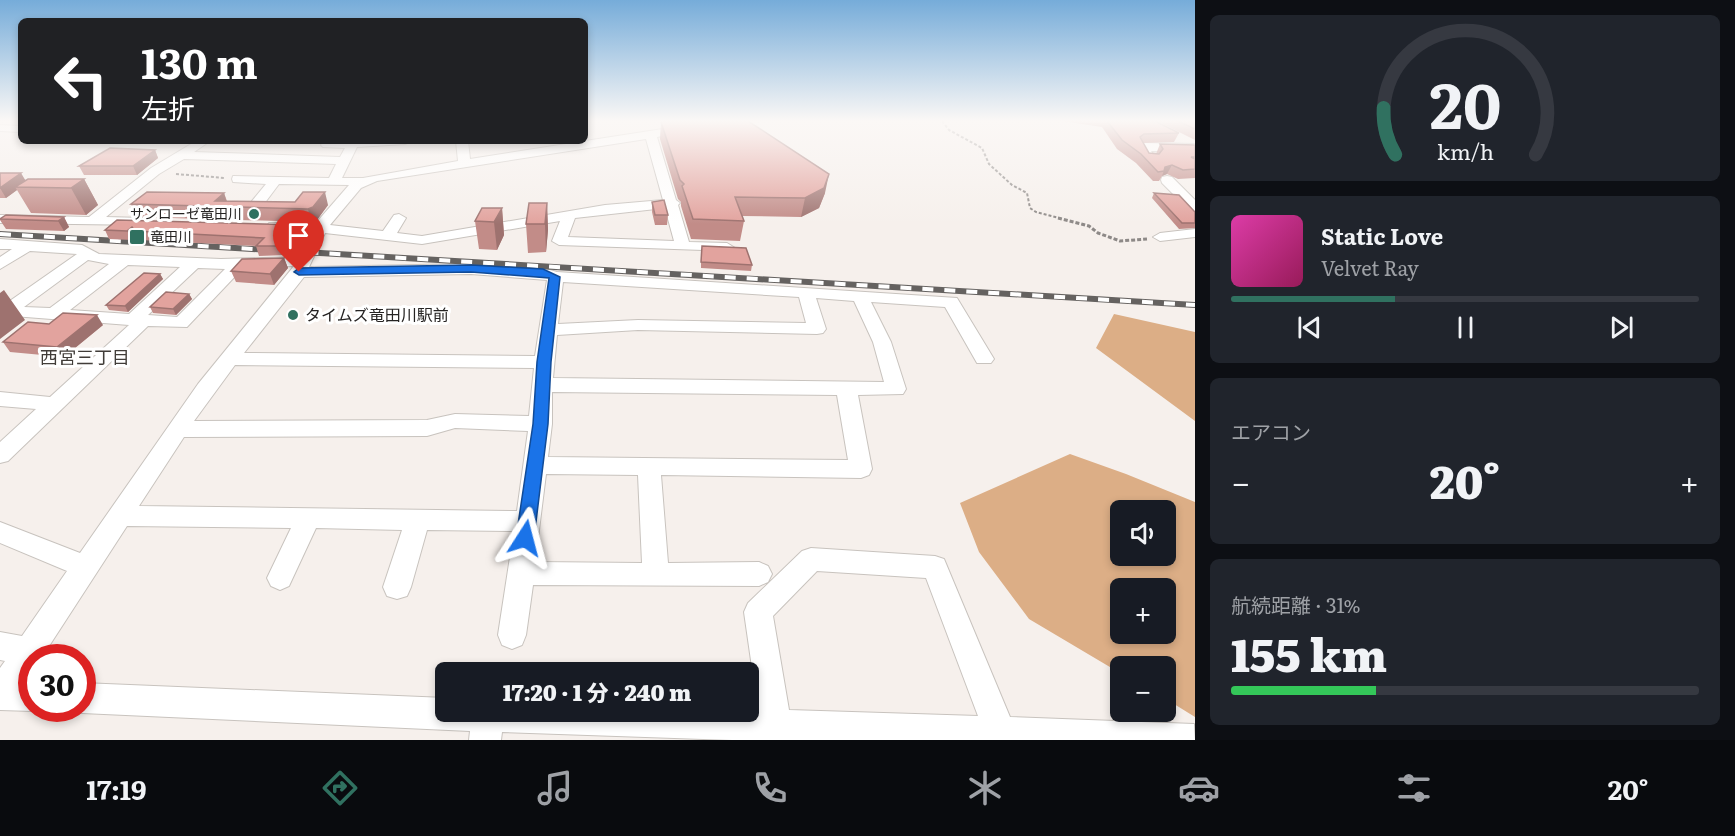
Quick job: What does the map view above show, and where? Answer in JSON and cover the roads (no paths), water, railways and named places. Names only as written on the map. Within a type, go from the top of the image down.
[{"type":"street","points":[[55,248],[94,221],[154,171],[180,156]]},
{"type":"street","points":[[198,156],[343,160]]},
{"type":"street","points":[[333,182],[346,156]]},
{"type":"street","points":[[463,156],[464,164]]},
{"type":"street","points":[[238,179],[275,182],[361,181],[519,156]]},
{"type":"street","points":[[658,156],[673,203],[683,246]]},
{"type":"street","points":[[1167,180],[1195,208]]},
{"type":"street","points":[[33,644],[226,359],[303,266],[320,228],[361,181]]},
{"type":"street","points":[[259,201],[275,182]]},
{"type":"street","points":[[261,226],[320,228],[422,240],[605,209],[673,203]]},
{"type":"street","points":[[569,216],[559,241],[741,248]]},
{"type":"street","points":[[387,236],[399,218]]},
{"type":"street","points":[[0,219],[155,223]]},
{"type":"street","points":[[1160,237],[1195,233]]},
{"type":"street","points":[[0,244],[82,250],[95,258],[124,260],[238,264],[251,261],[303,266],[471,268],[543,273],[555,277],[951,302],[984,359]]},
{"type":"street","points":[[0,264],[27,246]]},
{"type":"street","points":[[4,310],[87,254]]},
{"type":"street","points":[[54,314],[124,260]]},
{"type":"street","points":[[0,455],[139,320],[194,263]]},
{"type":"street","points":[[4,310],[181,323],[238,264]]},
{"type":"street","points":[[512,635],[541,424],[548,330],[555,277]]},
{"type":"street","points":[[548,330],[638,325],[817,329],[806,292]]},
{"type":"street","points":[[226,359],[896,389],[882,342],[860,296]]},
{"type":"street","points":[[536,465],[861,469],[846,388]]},
{"type":"street","points":[[0,399],[54,404]]},
{"type":"street","points":[[180,429],[427,428],[455,421],[541,424]]},
{"type":"street","points":[[649,467],[656,575]]},
{"type":"street","points":[[120,516],[528,521]]},
{"type":"street","points":[[280,578],[308,518]]},
{"type":"street","points":[[397,587],[417,520]]},
{"type":"street","points":[[0,532],[86,567]]},
{"type":"street","points":[[776,725],[758,612],[811,559],[935,567],[1002,736]]},
{"type":"street","points":[[519,573],[759,574]]},
{"type":"street","points":[[0,646],[18,650]]},
{"type":"street","points":[[0,695],[18,667]]},
{"type":"street","points":[[0,695],[18,696]]},
{"type":"street","points":[[96,699],[487,728],[776,725],[1002,736],[1194,740]]},
{"type":"railway","points":[[0,234],[1195,305]]},
{"type":"place","name":"サンローゼ竜田川","points":[[254,214]]},
{"type":"place","name":"竜田川","points":[[137,237]]},
{"type":"place","name":"タイムズ竜田川駅前","points":[[293,315]]},
{"type":"district","name":"西宮三丁目","points":[[85,358]]}]
